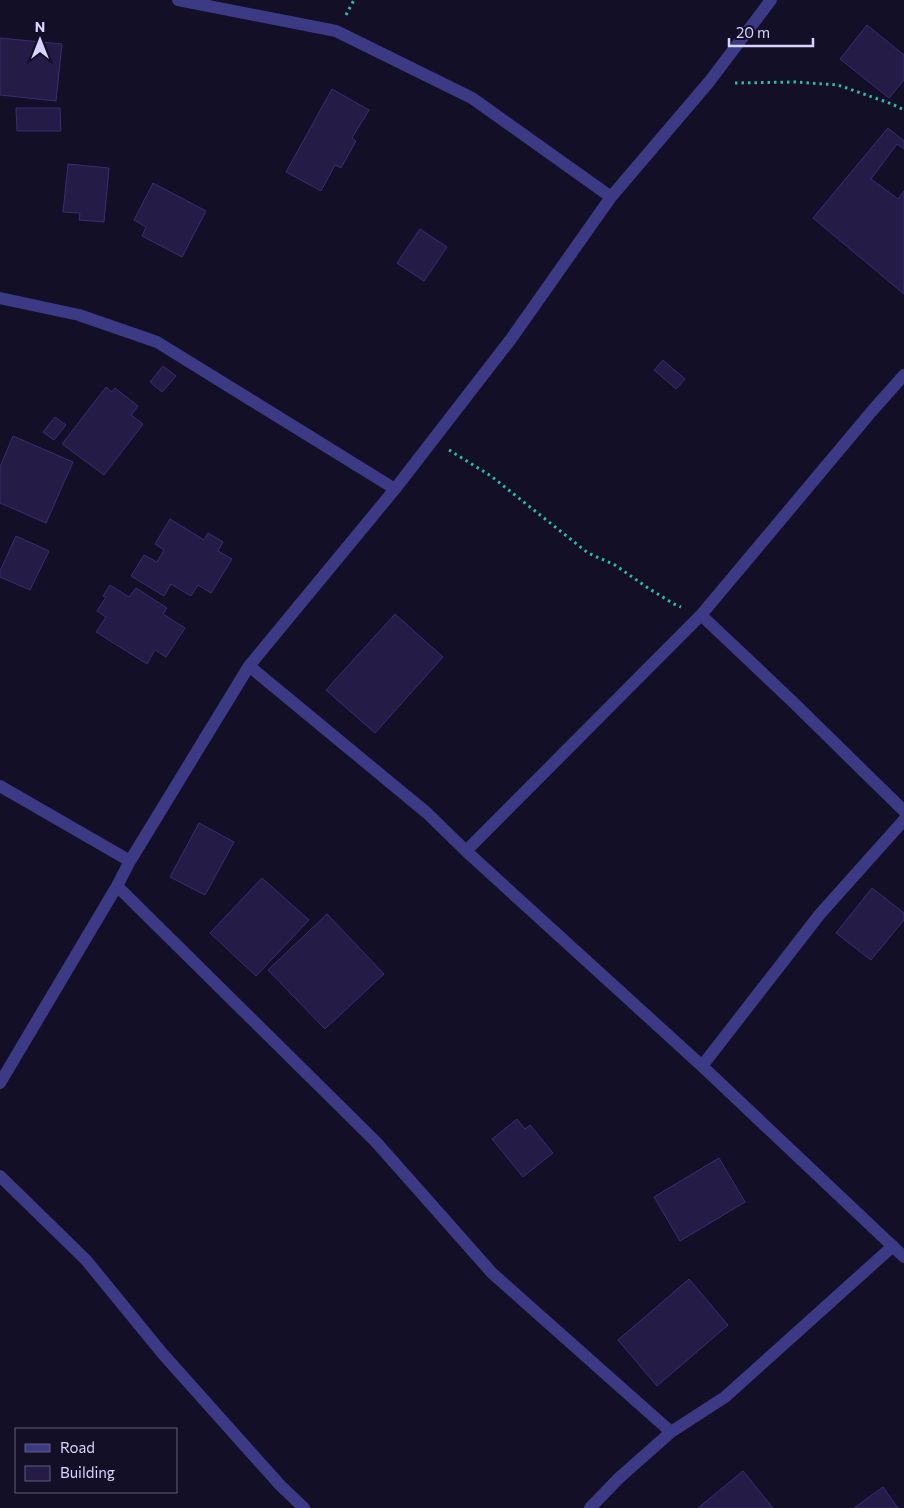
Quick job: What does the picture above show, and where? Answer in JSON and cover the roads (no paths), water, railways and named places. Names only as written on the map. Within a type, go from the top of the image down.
[{"type":"street","points":[[178,0],[336,31],[472,98],[611,197]]},
{"type":"street","points":[[0,1083],[130,861],[250,666],[396,488],[511,339],[611,197],[709,82],[771,0]]},
{"type":"street","points":[[0,300],[79,315],[157,342],[396,488]]},
{"type":"street","points":[[466,851],[701,615],[904,375]]},
{"type":"street","points":[[701,615],[904,811]]},
{"type":"street","points":[[250,666],[427,813],[466,851],[702,1066],[904,1257]]},
{"type":"street","points":[[0,786],[130,861]]},
{"type":"street","points":[[702,1066],[820,914],[904,820]]},
{"type":"street","points":[[117,886],[376,1142],[492,1273],[671,1432]]},
{"type":"street","points":[[0,1176],[86,1260],[162,1353],[304,1508]]},
{"type":"street","points":[[590,1508],[619,1478],[671,1432],[725,1397],[893,1246]]}]
